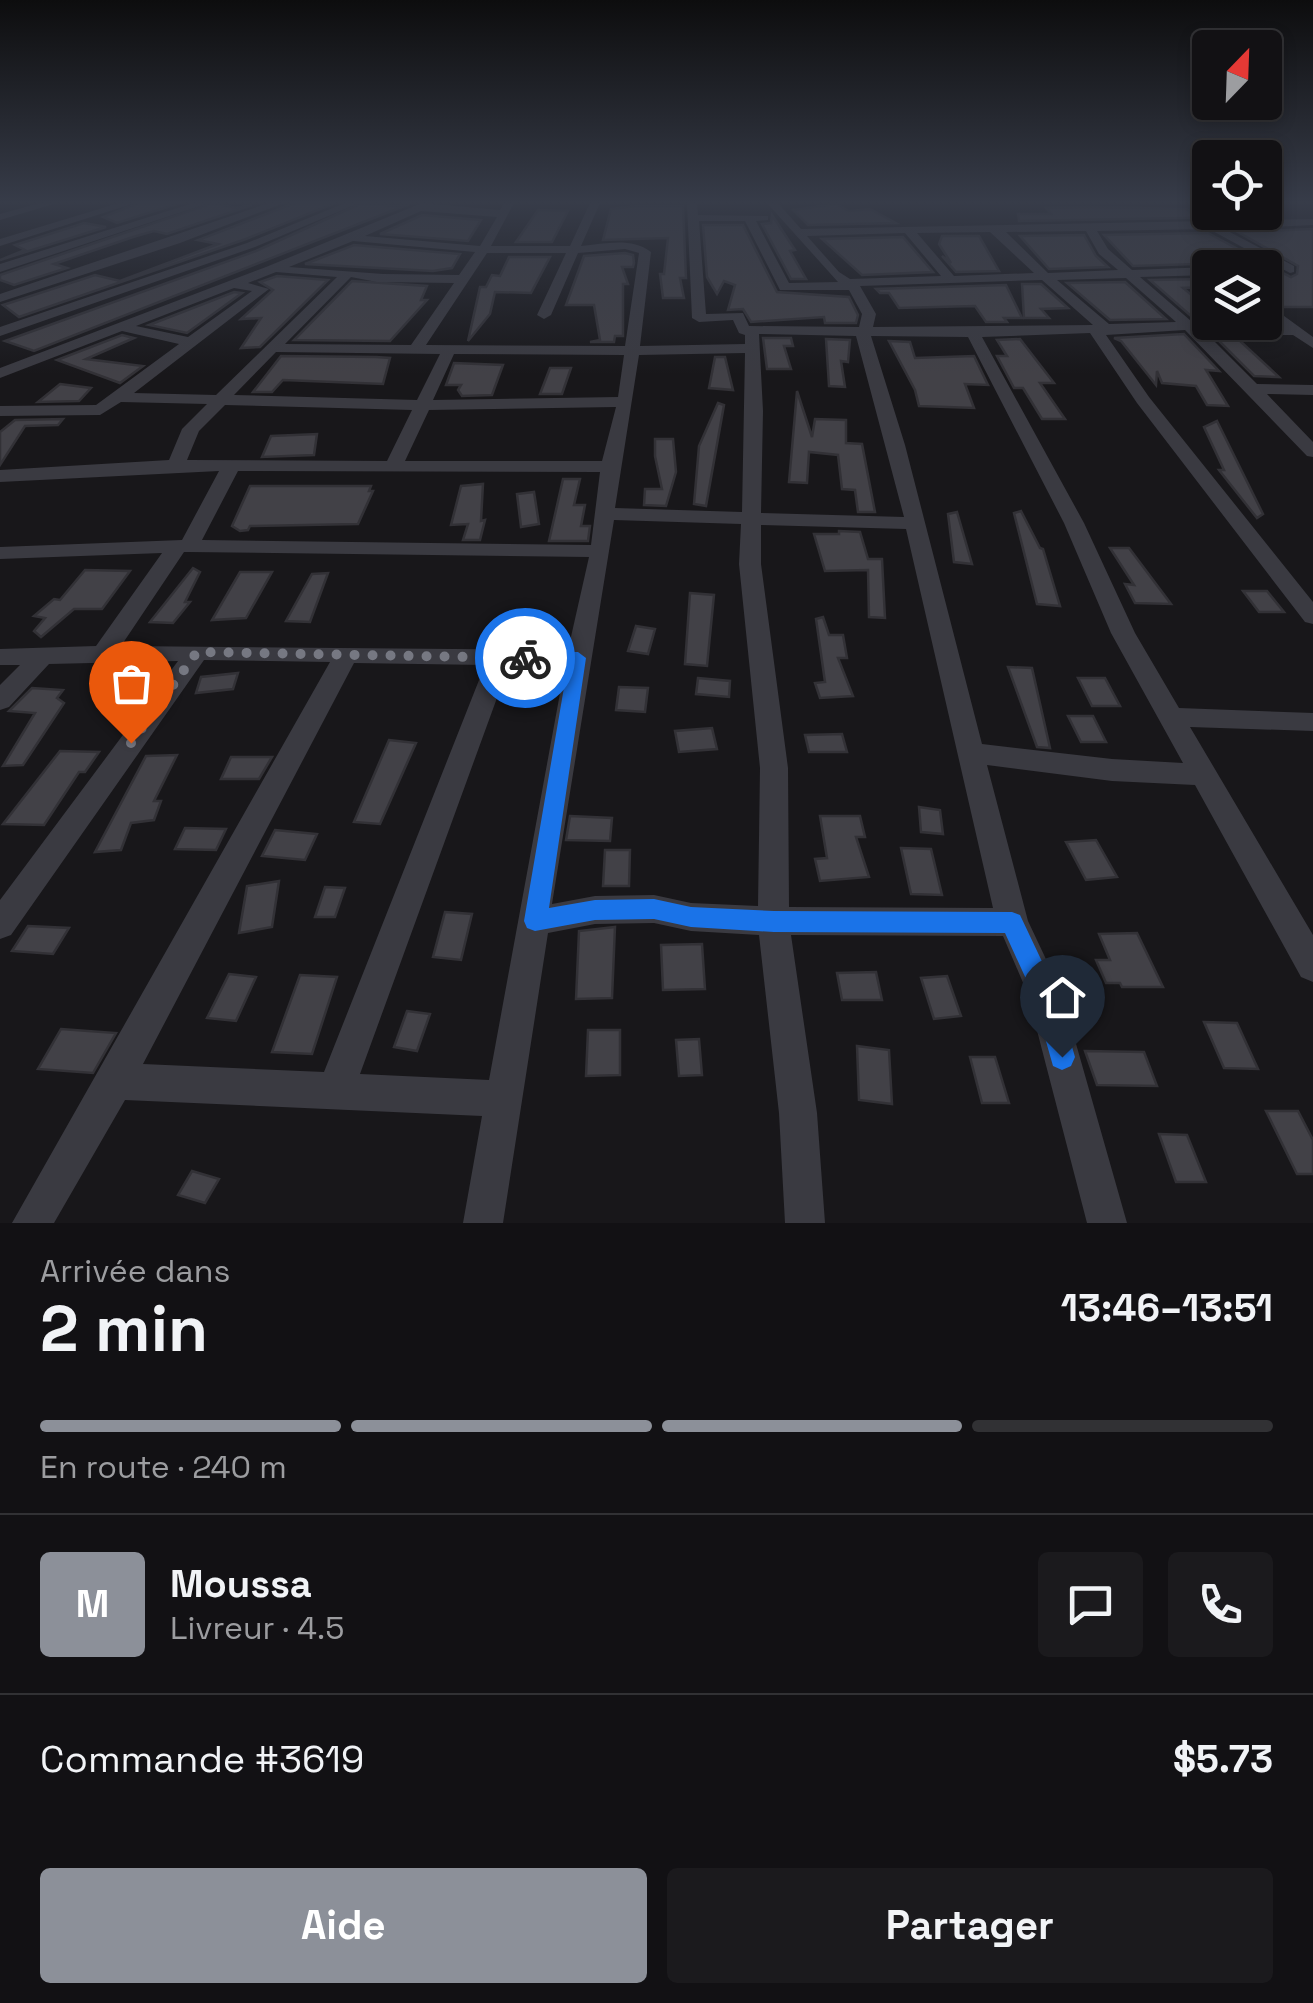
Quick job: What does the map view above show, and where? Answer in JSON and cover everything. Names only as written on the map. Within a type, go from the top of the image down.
[{"type":"street","points":[[0,268],[26,260]]},
{"type":"street","points":[[0,298],[119,260]]},
{"type":"street","points":[[0,332],[207,260]]},
{"type":"street","points":[[0,373],[294,260]]},
{"type":"street","points":[[415,350],[473,260]]},
{"type":"street","points":[[544,314],[567,260]]},
{"type":"street","points":[[483,1223],[578,658],[601,550],[610,467],[625,402],[645,260]]},
{"type":"street","points":[[695,260],[699,318],[738,316],[748,339],[756,411],[750,564],[774,768],[774,921],[798,1113],[805,1223]]},
{"type":"street","points":[[771,260],[785,287],[1192,272]]},
{"type":"street","points":[[824,260],[869,314],[864,338],[896,445],[912,523],[974,753],[1012,922],[1044,991],[1108,1223]]},
{"type":"street","points":[[933,260],[950,280]]},
{"type":"street","points":[[1029,260],[1102,331],[1143,400],[1313,617]]},
{"type":"street","points":[[1112,260],[1191,328],[1313,452]]},
{"type":"street","points":[[1282,262],[1298,270],[1282,270]]},
{"type":"street","points":[[272,269],[461,279]]},
{"type":"street","points":[[176,466],[191,429],[347,274]]},
{"type":"street","points":[[0,411],[100,410],[190,342],[204,318],[263,289],[237,285]]},
{"type":"street","points":[[107,294],[156,311],[204,318]]},
{"type":"street","points":[[1282,319],[1313,344]]},
{"type":"street","points":[[119,326],[190,342]]},
{"type":"street","points":[[272,348],[632,351],[866,331],[973,334],[1191,328],[1298,332]]},
{"type":"street","points":[[973,334],[1074,523],[1124,633],[1313,966]]},
{"type":"street","points":[[393,468],[449,350]]},
{"type":"street","points":[[1253,388],[1313,390]]},
{"type":"street","points":[[118,397],[421,405],[625,402]]},
{"type":"street","points":[[0,476],[176,466],[610,467]]},
{"type":"street","points":[[103,654],[183,547],[231,466]]},
{"type":"street","points":[[605,514],[912,523]]},
{"type":"street","points":[[0,553],[183,547],[601,550]]},
{"type":"street","points":[[0,657],[197,652],[578,658]]},
{"type":"street","points":[[0,925],[197,652]]},
{"type":"street","points":[[0,701],[44,654]]},
{"type":"street","points":[[32,1223],[115,1082],[346,654]]},
{"type":"street","points":[[336,1089],[500,658]]},
{"type":"street","points":[[1172,717],[1313,722]]},
{"type":"street","points":[[974,753],[1112,770],[1204,775]]},
{"type":"street","points":[[535,921],[595,910],[654,909],[691,917],[774,921],[1012,922]]},
{"type":"street","points":[[115,1082],[503,1098]]},
{"type":"building","points":[[44,260],[65,260],[54,264],[67,268],[14,285],[0,280],[0,275]]},
{"type":"building","points":[[185,260],[19,317],[3,305],[95,275],[120,281]]},
{"type":"building","points":[[231,260],[266,260],[34,351],[5,341]]},
{"type":"building","points":[[315,260],[457,260],[452,268],[433,271],[305,264]]},
{"type":"building","points":[[508,260],[548,260],[531,293],[495,292],[490,314],[468,341],[480,287],[486,287],[492,275],[500,276]]},
{"type":"building","points":[[583,260],[634,260],[633,267],[622,267],[628,284],[623,284],[623,336],[615,336],[614,342],[590,342],[600,340],[594,305],[566,305]]},
{"type":"building","points":[[666,260],[685,260],[686,278],[680,278],[684,298],[663,298],[660,274],[664,274]]},
{"type":"building","points":[[706,260],[761,260],[777,292],[849,297],[858,315],[856,323],[825,323],[824,317],[751,322],[743,309],[728,310],[735,285],[724,281],[717,294],[707,277]]},
{"type":"building","points":[[781,260],[795,260],[806,279],[791,279]]},
{"type":"building","points":[[845,260],[923,260],[933,272],[862,275]]},
{"type":"building","points":[[946,260],[951,263],[949,260],[993,260],[999,271],[956,272]]},
{"type":"building","points":[[1041,260],[1100,260],[1108,267],[1049,269]]},
{"type":"building","points":[[1127,260],[1192,260],[1192,264],[1133,266]]},
{"type":"building","points":[[1288,260],[1313,260],[1313,307],[1282,307],[1282,272],[1291,277],[1297,274],[1298,266]]},
{"type":"building","points":[[277,276],[328,280],[260,347],[241,348],[261,318],[241,319],[273,290],[260,282]]},
{"type":"building","points":[[1192,279],[1192,288],[1183,288],[1192,295],[1192,317],[1150,280]]},
{"type":"building","points":[[352,281],[427,286],[421,300],[427,300],[390,341],[294,340]]},
{"type":"building","points":[[1125,282],[1166,319],[1110,320],[1067,283]]},
{"type":"building","points":[[1022,284],[1041,284],[1068,308],[1041,309],[1049,318],[1024,318]]},
{"type":"building","points":[[1006,285],[1022,318],[1004,318],[1007,322],[986,322],[975,306],[899,308],[889,293],[876,289]]},
{"type":"building","points":[[234,292],[242,293],[187,333],[149,325]]},
{"type":"building","points":[[1184,334],[1219,371],[1206,370],[1228,406],[1207,405],[1196,386],[1162,383],[1157,371],[1156,385],[1121,341],[1114,338]]},
{"type":"building","points":[[122,335],[134,338],[86,359],[143,366],[120,383],[57,360]]},
{"type":"building","points":[[763,338],[791,338],[793,346],[784,346],[791,369],[767,369]]},
{"type":"building","points":[[826,339],[850,340],[848,362],[841,361],[845,387],[829,386]]},
{"type":"building","points":[[1020,339],[1054,383],[1040,383],[1065,419],[1042,419],[1023,388],[1014,388],[997,356],[1007,356],[997,340]]},
{"type":"building","points":[[1218,340],[1239,340],[1279,377],[1254,376]]},
{"type":"building","points":[[889,341],[910,342],[915,358],[974,356],[988,385],[965,384],[974,408],[919,406],[915,390]]},
{"type":"building","points":[[281,356],[390,358],[383,384],[283,380],[272,392],[253,392]]},
{"type":"building","points":[[715,357],[725,357],[733,390],[709,388]]},
{"type":"building","points":[[454,363],[503,365],[492,395],[462,396],[458,390],[461,385],[446,385]]},
{"type":"building","points":[[550,368],[571,368],[562,394],[540,394]]},
{"type":"building","points":[[60,384],[91,388],[79,401],[38,402]]},
{"type":"building","points":[[797,391],[812,437],[815,419],[846,420],[846,443],[862,444],[875,512],[858,512],[855,490],[842,489],[838,455],[809,452],[807,483],[789,482]]},
{"type":"building","points":[[718,403],[724,405],[706,506],[694,504],[699,446]]},
{"type":"building","points":[[63,419],[58,425],[25,426],[0,465],[0,432],[15,420]]},
{"type":"building","points":[[1217,421],[1263,514],[1257,518],[1219,470],[1224,470],[1204,427]]},
{"type":"building","points":[[317,434],[314,455],[262,457],[271,436]]},
{"type":"building","points":[[655,439],[673,439],[676,472],[666,506],[644,505],[645,489],[662,489]]},
{"type":"building","points":[[563,479],[580,479],[574,505],[585,505],[581,526],[590,526],[588,541],[549,541]]},
{"type":"building","points":[[483,484],[481,521],[485,520],[480,540],[463,540],[468,524],[451,525],[461,486]]},
{"type":"building","points":[[250,486],[371,486],[369,491],[373,491],[358,524],[250,526],[240,531],[232,526]]},
{"type":"building","points":[[534,492],[539,524],[521,527],[517,494]]},
{"type":"building","points":[[1021,511],[1043,549],[1060,606],[1037,604],[1014,513]]},
{"type":"building","points":[[957,512],[972,564],[954,562],[948,514]]},
{"type":"building","points":[[860,532],[868,559],[882,559],[885,618],[869,617],[868,570],[825,571],[814,534]]},
{"type":"building","points":[[1110,548],[1129,548],[1171,604],[1135,603],[1125,584],[1134,585]]},
{"type":"building","points":[[193,568],[200,572],[185,602],[190,602],[173,623],[150,622]]},
{"type":"building","points":[[85,570],[130,571],[102,609],[74,609],[41,637],[34,631],[45,618],[34,616],[54,599],[60,600]]},
{"type":"building","points":[[240,572],[272,572],[246,618],[212,620]]},
{"type":"building","points":[[328,573],[310,622],[286,621],[312,574]]},
{"type":"building","points":[[1243,591],[1267,591],[1284,612],[1259,612]]},
{"type":"building","points":[[690,593],[714,595],[707,666],[685,664]]},
{"type":"building","points":[[823,617],[829,635],[843,635],[847,658],[838,658],[853,696],[820,698],[815,683],[825,682],[816,619]]},
{"type":"building","points":[[636,626],[655,629],[648,654],[628,651]]},
{"type":"building","points":[[1008,667],[1032,668],[1050,748],[1037,747]]},
{"type":"building","points":[[238,673],[233,689],[196,693],[201,677]]},
{"type":"building","points":[[118,676],[156,676],[144,695],[106,695]]},
{"type":"building","points":[[698,678],[730,681],[729,697],[696,694]]},
{"type":"building","points":[[1078,678],[1105,678],[1120,706],[1092,706]]},
{"type":"building","points":[[619,687],[648,688],[645,712],[616,710]]},
{"type":"building","points":[[32,688],[63,690],[57,698],[64,703],[23,765],[3,766],[35,713],[9,711]]},
{"type":"building","points":[[1068,716],[1093,716],[1106,742],[1081,742]]},
{"type":"building","points":[[712,728],[717,749],[679,752],[675,731]]},
{"type":"building","points":[[842,734],[847,752],[809,752],[805,735]]},
{"type":"building","points":[[389,740],[416,743],[380,824],[354,822]]},
{"type":"building","points":[[60,751],[99,752],[85,772],[79,772],[44,825],[3,824]]},
{"type":"building","points":[[177,755],[154,801],[161,801],[154,820],[131,823],[121,850],[95,852],[146,756]]},
{"type":"building","points":[[231,757],[272,757],[259,779],[221,779]]},
{"type":"building","points":[[919,807],[940,810],[943,834],[921,832]]},
{"type":"building","points":[[570,816],[612,818],[610,841],[566,840]]},
{"type":"building","points":[[820,816],[860,816],[865,837],[856,837],[869,877],[820,881],[815,859],[827,858]]},
{"type":"building","points":[[185,828],[226,829],[216,850],[175,849]]},
{"type":"building","points":[[275,830],[317,834],[305,860],[262,856]]},
{"type":"building","points":[[1096,840],[1117,877],[1086,880],[1066,842]]},
{"type":"building","points":[[901,848],[931,849],[942,895],[911,894]]},
{"type":"building","points":[[605,850],[630,850],[629,886],[603,886]]},
{"type":"building","points":[[279,881],[272,927],[239,933],[247,886]]},
{"type":"building","points":[[325,887],[345,888],[335,917],[315,917]]},
{"type":"building","points":[[445,912],[472,914],[461,960],[433,957]]},
{"type":"building","points":[[28,926],[69,928],[53,954],[12,951]]},
{"type":"building","points":[[615,927],[612,998],[576,999],[579,931]]},
{"type":"building","points":[[1137,933],[1163,987],[1106,983],[1096,960],[1110,960],[1099,934]]},
{"type":"building","points":[[702,944],[705,989],[663,990],[661,945]]},
{"type":"building","points":[[876,972],[882,1000],[842,1000],[837,973]]},
{"type":"building","points":[[229,974],[256,977],[236,1021],[207,1018]]},
{"type":"building","points":[[300,975],[337,977],[312,1054],[272,1052]]},
{"type":"building","points":[[947,976],[961,1016],[934,1019],[921,978]]},
{"type":"building","points":[[407,1011],[430,1014],[417,1051],[394,1047]]},
{"type":"building","points":[[1204,1022],[1237,1023],[1258,1069],[1224,1068]]},
{"type":"building","points":[[61,1029],[116,1033],[93,1073],[38,1069]]},
{"type":"building","points":[[588,1030],[620,1030],[620,1075],[586,1076]]},
{"type":"building","points":[[699,1039],[702,1075],[679,1076],[676,1040]]},
{"type":"building","points":[[857,1046],[889,1050],[892,1104],[859,1100]]},
{"type":"building","points":[[1085,1051],[1144,1052],[1157,1086],[1097,1085]]},
{"type":"building","points":[[970,1057],[995,1057],[1009,1103],[982,1103]]},
{"type":"building","points":[[1266,1111],[1298,1111],[1313,1140],[1313,1174],[1297,1174]]},
{"type":"building","points":[[1159,1134],[1187,1135],[1206,1182],[1176,1182]]},
{"type":"building","points":[[192,1171],[219,1179],[205,1203],[178,1195]]},
{"type":"way so far","points":[[131,743],[197,652],[525,658]]},
{"type":"route","points":[[525,658],[578,658],[535,921],[595,910],[654,909],[691,917],[774,921],[1012,922],[1044,991],[1062,1057]]}]
